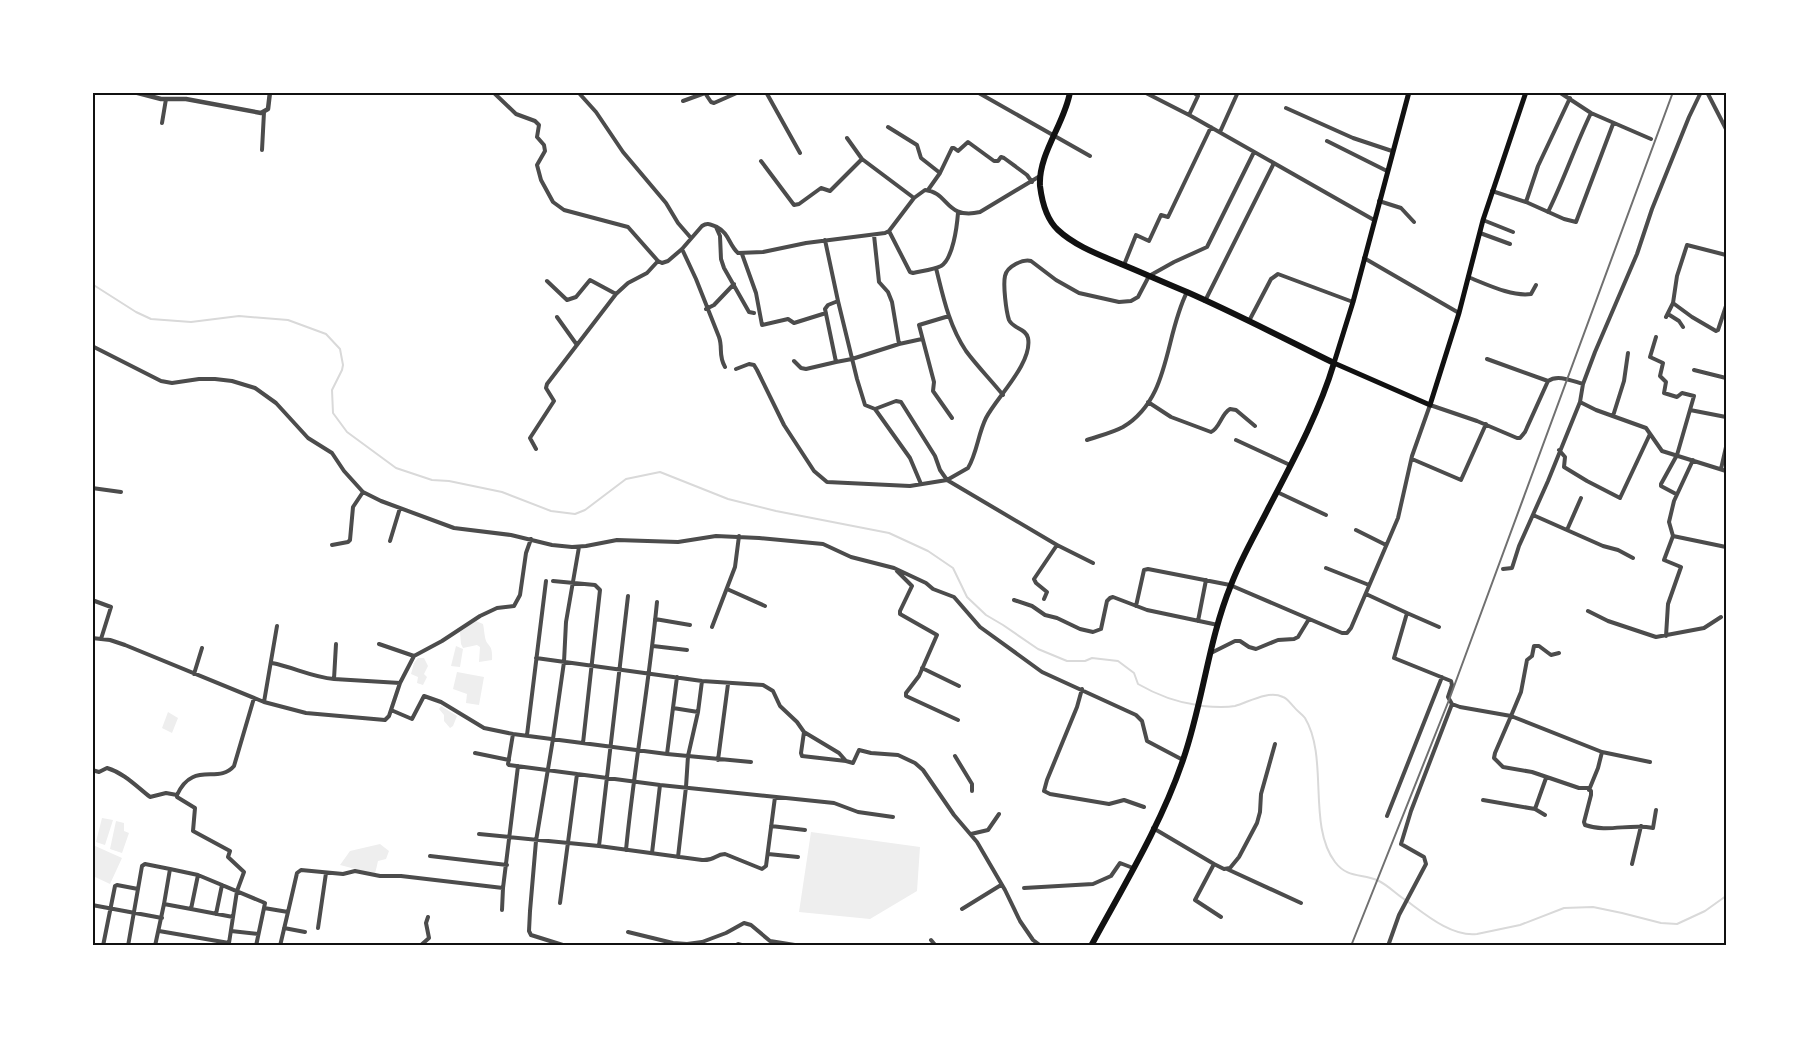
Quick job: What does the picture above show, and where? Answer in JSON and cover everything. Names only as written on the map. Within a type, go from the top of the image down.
[{"type":"highway","points":[[1070,92],[1066,108],[1040,176],[1044,208],[1050,222],[1079,245],[1186,292],[1334,363],[1330,377],[1290,465],[1230,585],[1201,686],[1183,760],[1170,794],[1091,946]]},
{"type":"main road","points":[[1409,92],[1353,302],[1334,363],[1430,405],[1459,313],[1483,220],[1526,92]]},
{"type":"street","points":[[134,92],[166,99],[186,100],[264,112]]},
{"type":"street","points":[[186,100],[187,92]]},
{"type":"street","points":[[262,150],[264,112],[268,109],[270,92]]},
{"type":"street","points":[[493,92],[516,114],[535,121],[539,125],[537,137],[544,145],[545,151],[537,165],[539,174],[553,202],[564,210],[628,227],[658,262],[662,263],[668,261],[682,249],[702,226],[706,224],[724,230],[738,253],[763,252],[825,240],[874,235],[889,231],[914,198],[922,191],[934,192],[958,213],[980,212],[1040,176]]},
{"type":"street","points":[[578,92],[596,112],[623,152],[666,203],[681,228],[691,238]]},
{"type":"street","points":[[683,101],[705,94],[714,103],[738,92]]},
{"type":"street","points":[[766,92],[800,153]]},
{"type":"street","points":[[977,92],[1090,156]]},
{"type":"street","points":[[1144,92],[1220,132],[1374,220]]},
{"type":"street","points":[[1156,99],[1159,92]]},
{"type":"street","points":[[1189,115],[1198,96],[1194,92]]},
{"type":"street","points":[[1220,132],[1238,92]]},
{"type":"street","points":[[1558,92],[1591,113],[1650,139]]},
{"type":"street","points":[[1503,569],[1512,568],[1519,546],[1580,402],[1583,384],[1608,318],[1637,254],[1652,209],[1701,92]]},
{"type":"street","points":[[1707,92],[1726,129]]},
{"type":"street","points":[[1526,202],[1538,166],[1570,98]]},
{"type":"street","points":[[162,123],[166,99]]},
{"type":"street","points":[[1286,108],[1353,138],[1392,151]]},
{"type":"street","points":[[1548,212],[1591,113]]},
{"type":"street","points":[[1492,191],[1526,202],[1564,220],[1576,222],[1613,124]]},
{"type":"street","points":[[888,127],[917,145],[921,158],[940,173]]},
{"type":"street","points":[[1124,265],[1136,235],[1149,241],[1161,215],[1168,217],[1211,127]]},
{"type":"street","points":[[847,138],[862,158],[914,198]]},
{"type":"street","points":[[1328,141],[1387,171]]},
{"type":"street","points":[[928,190],[940,173],[952,148],[958,150],[968,142],[996,162],[1001,157],[1004,158],[1027,175],[1032,182]]},
{"type":"street","points":[[736,369],[749,364],[754,365],[784,425],[814,470],[827,482],[895,486],[921,484],[946,479],[968,468],[987,416],[1003,395],[1024,359],[1028,340],[1025,332],[1014,327],[1009,320],[1004,279],[1006,272],[1019,262],[1027,260],[1079,293],[1126,302],[1138,297],[1149,276],[1207,247],[1254,152]]},
{"type":"street","points":[[761,161],[792,203],[796,205],[821,188],[830,191],[862,158]]},
{"type":"street","points":[[1205,301],[1274,163]]},
{"type":"street","points":[[1379,201],[1401,208],[1414,222]]},
{"type":"street","points":[[889,231],[910,272],[936,268],[943,265],[950,252],[956,232],[958,213]]},
{"type":"street","points":[[1483,220],[1513,232]]},
{"type":"street","points":[[716,227],[720,240],[721,259],[727,274],[749,312],[754,313]]},
{"type":"street","points":[[1480,233],[1510,244]]},
{"type":"street","points":[[874,235],[879,282],[888,292],[892,302],[899,344]]},
{"type":"street","points":[[825,240],[852,359],[863,402],[867,407],[875,409],[896,401],[901,402],[935,456],[940,470],[946,479],[1057,545],[1092,562]]},
{"type":"street","points":[[1683,327],[1678,321],[1667,315],[1674,303],[1677,276],[1687,245],[1726,256]]},
{"type":"street","points":[[682,249],[720,341],[720,356],[725,366]]},
{"type":"street","points":[[742,254],[756,293],[762,325],[788,319],[794,323],[826,313]]},
{"type":"street","points":[[1364,258],[1459,313]]},
{"type":"street","points":[[536,449],[530,438],[554,401],[546,385],[616,294],[628,283],[647,273],[658,262]]},
{"type":"street","points":[[936,268],[949,316],[965,350],[1003,395]]},
{"type":"street","points":[[1249,322],[1272,279],[1278,274],[1353,302]]},
{"type":"street","points":[[1468,277],[1493,287],[1524,295],[1531,294],[1536,284]]},
{"type":"street","points":[[547,281],[567,300],[576,297],[590,280],[616,294]]},
{"type":"street","points":[[706,308],[714,305],[734,284]]},
{"type":"street","points":[[1087,440],[1120,428],[1140,414],[1154,394],[1163,370],[1179,308],[1186,292]]},
{"type":"street","points":[[836,362],[826,307],[838,301]]},
{"type":"street","points":[[1674,303],[1704,325],[1717,331],[1726,306]]},
{"type":"street","points":[[949,316],[919,325],[934,382],[933,391],[952,418]]},
{"type":"street","points":[[557,317],[577,345]]},
{"type":"street","points":[[1656,337],[1650,357],[1664,363],[1660,376],[1666,382],[1664,393],[1679,398],[1682,392],[1693,395],[1677,456],[1661,486],[1676,494]]},
{"type":"street","points":[[794,361],[801,368],[806,369],[852,359],[899,344],[922,339]]},
{"type":"street","points":[[92,346],[165,382],[215,379],[232,381],[255,388],[276,403],[308,438],[332,453],[344,471],[363,492],[454,528],[531,539],[552,545],[579,547],[617,540],[678,542],[716,536],[739,536],[823,544],[845,555],[894,568],[926,583],[933,589],[954,597],[980,627],[1038,669],[1139,716],[1147,741],[1183,760]]},
{"type":"street","points":[[1613,416],[1624,380],[1628,353]]},
{"type":"street","points":[[1486,359],[1548,381]]},
{"type":"street","points":[[1694,370],[1726,378]]},
{"type":"street","points":[[1136,606],[1146,569],[1230,585],[1342,633],[1347,633],[1366,594],[1400,511],[1412,459],[1430,405],[1520,438],[1525,432],[1551,378],[1583,384]]},
{"type":"street","points":[[1148,402],[1171,417],[1211,432],[1215,430],[1225,412],[1230,408],[1236,410],[1255,426]]},
{"type":"street","points":[[1580,402],[1596,410],[1646,428],[1660,449],[1726,471]]},
{"type":"street","points":[[875,409],[910,458],[921,484]]},
{"type":"street","points":[[1690,410],[1726,417]]},
{"type":"street","points":[[1412,459],[1462,480],[1486,424]]},
{"type":"street","points":[[1559,450],[1565,456],[1564,467],[1620,498],[1650,434]]},
{"type":"street","points":[[1236,440],[1290,465]]},
{"type":"street","points":[[1721,469],[1726,447]]},
{"type":"street","points":[[1666,636],[1670,596],[1681,567],[1664,560],[1673,536],[1669,522],[1676,494],[1693,460]]},
{"type":"street","points":[[92,488],[121,492]]},
{"type":"street","points":[[332,545],[350,540],[354,507],[363,492]]},
{"type":"street","points":[[1277,492],[1326,515]]},
{"type":"street","points":[[1566,530],[1580,498]]},
{"type":"street","points":[[390,541],[400,508]]},
{"type":"street","points":[[1533,515],[1633,558]]},
{"type":"street","points":[[1356,530],[1386,545]]},
{"type":"street","points":[[712,628],[735,567],[739,536]]},
{"type":"street","points":[[1673,536],[1726,547]]},
{"type":"street","points":[[92,638],[125,646],[264,702],[306,714],[387,719],[400,684],[414,656],[442,641],[480,616],[497,608],[514,606],[520,595],[531,539]]},
{"type":"street","points":[[1044,599],[1047,592],[1036,583],[1034,578],[1057,545]]},
{"type":"street","points":[[566,946],[531,936],[529,931],[536,841],[554,739],[564,662],[566,622],[579,547]]},
{"type":"street","points":[[894,568],[912,586],[900,614],[936,633],[919,676],[906,693],[906,696],[958,720]]},
{"type":"street","points":[[1326,568],[1369,585]]},
{"type":"street","points":[[527,736],[546,580]]},
{"type":"street","points":[[1198,621],[1206,580]]},
{"type":"street","points":[[553,581],[595,585],[600,590],[583,743]]},
{"type":"street","points":[[727,589],[766,606]]},
{"type":"street","points":[[1366,594],[1439,627]]},
{"type":"street","points":[[599,846],[628,596]]},
{"type":"street","points":[[1014,600],[1032,606],[1045,615],[1057,618],[1080,629],[1093,632],[1101,629],[1105,609],[1110,598],[1114,597],[1136,606],[1218,625]]},
{"type":"street","points":[[92,600],[111,607],[101,639]]},
{"type":"street","points":[[626,850],[633,781],[649,673],[657,602]]},
{"type":"street","points":[[1588,612],[1608,621],[1656,637],[1704,628],[1721,617]]},
{"type":"street","points":[[1407,613],[1394,658],[1442,677],[1452,683],[1448,698],[1452,704],[1511,716],[1602,752],[1650,762]]},
{"type":"street","points":[[1211,653],[1234,641],[1240,641],[1249,647],[1256,648],[1278,640],[1294,639],[1298,637],[1309,619]]},
{"type":"street","points":[[655,620],[690,625]]},
{"type":"street","points":[[264,702],[277,626]]},
{"type":"street","points":[[334,679],[336,644]]},
{"type":"street","points":[[379,644],[414,656]]},
{"type":"street","points":[[652,646],[687,650]]},
{"type":"street","points":[[1559,653],[1551,655],[1539,646],[1534,646],[1532,656],[1527,660],[1521,692],[1498,742],[1494,758],[1503,767],[1532,772],[1546,778],[1590,790]]},
{"type":"street","points":[[194,674],[202,648]]},
{"type":"street","points":[[536,658],[702,681],[763,685],[773,691],[780,706],[797,722],[804,732],[827,744],[846,761]]},
{"type":"street","points":[[272,663],[287,666],[320,678],[400,684]]},
{"type":"street","points":[[922,668],[959,686]]},
{"type":"street","points":[[667,754],[676,677]]},
{"type":"street","points":[[1387,816],[1442,677]]},
{"type":"street","points":[[678,857],[688,756],[698,712],[702,681]]},
{"type":"street","points":[[718,760],[728,684]]},
{"type":"street","points":[[1082,688],[1077,707],[1046,780],[1044,791],[1050,794],[1108,804],[1124,800],[1144,808]]},
{"type":"street","points":[[391,710],[412,719],[424,696],[441,702],[484,728],[513,734],[667,754],[751,762]]},
{"type":"street","points":[[177,795],[184,782],[189,778],[202,774],[225,773],[234,766],[254,698]]},
{"type":"street","points":[[1388,946],[1399,915],[1426,864],[1424,857],[1401,844],[1411,811],[1452,704]]},
{"type":"street","points":[[673,708],[698,712]]},
{"type":"street","points":[[804,732],[802,756],[853,763],[859,750],[898,755],[906,758],[923,770],[977,842],[1005,890],[1020,921],[1033,940],[1041,946]]},
{"type":"street","points":[[513,734],[509,765],[660,785],[834,803],[858,812],[893,817]]},
{"type":"street","points":[[1227,869],[1239,857],[1257,823],[1262,788],[1275,744]]},
{"type":"street","points":[[1602,752],[1590,790],[1591,795],[1584,820],[1585,824],[1605,828],[1641,826],[1653,828],[1656,810]]},
{"type":"street","points":[[475,753],[509,760]]},
{"type":"street","points":[[955,756],[972,784],[972,791]]},
{"type":"street","points":[[502,910],[518,766]]},
{"type":"street","points":[[92,770],[99,772],[107,768],[110,769],[130,780],[149,796],[166,793],[177,795],[195,808],[193,832],[230,851],[228,858],[244,871],[238,891],[230,941],[228,943],[159,931]]},
{"type":"street","points":[[560,904],[576,774]]},
{"type":"street","points":[[1535,809],[1546,778]]},
{"type":"street","points":[[652,853],[660,785]]},
{"type":"street","points":[[478,834],[599,846],[709,860],[718,855],[725,854],[757,868],[764,869],[768,854],[775,797]]},
{"type":"street","points":[[1483,800],[1535,809],[1545,815]]},
{"type":"street","points":[[971,834],[988,830],[999,814]]},
{"type":"street","points":[[772,826],[804,830]]},
{"type":"street","points":[[1632,864],[1641,826]]},
{"type":"street","points":[[1154,828],[1214,864],[1301,903]]},
{"type":"street","points":[[768,854],[798,857]]},
{"type":"street","points":[[430,856],[506,865]]},
{"type":"street","points":[[1024,888],[1093,884],[1111,876],[1120,863],[1133,868]]},
{"type":"street","points":[[128,946],[144,864],[198,875],[265,903],[256,946]]},
{"type":"street","points":[[1214,864],[1195,900],[1221,917]]},
{"type":"street","points":[[155,946],[162,918],[170,869]]},
{"type":"street","points":[[280,946],[299,871],[343,874],[355,871],[380,876],[402,876],[503,888]]},
{"type":"street","points":[[318,928],[326,873]]},
{"type":"street","points":[[191,909],[198,875]]},
{"type":"street","points":[[216,914],[222,884]]},
{"type":"street","points":[[962,909],[1001,885]]},
{"type":"street","points":[[103,946],[115,886],[138,889]]},
{"type":"street","points":[[164,904],[233,917]]},
{"type":"street","points":[[92,905],[162,918]]},
{"type":"street","points":[[264,908],[288,912]]},
{"type":"street","points":[[420,946],[429,938],[426,923],[428,917]]},
{"type":"street","points":[[628,932],[673,943],[687,944],[702,942],[726,933],[744,923],[751,926],[770,941],[801,946]]},
{"type":"street","points":[[284,928],[305,932]]},
{"type":"street","points":[[231,931],[258,934]]},
{"type":"street","points":[[931,940],[936,946]]},
{"type":"street","points":[[736,946],[745,946]]},
{"type":"shaded area","points":[[476,621],[483,624],[486,640],[492,650],[492,660],[479,662],[480,647],[477,645],[463,648],[461,644],[460,632]]},
{"type":"shaded area","points":[[456,646],[463,649],[460,667],[451,666]]},
{"type":"shaded area","points":[[418,658],[424,658],[428,666],[424,674],[427,677],[423,685],[417,683],[418,677],[411,674],[414,663]]},
{"type":"shaded area","points":[[457,672],[484,677],[479,705],[466,703],[467,694],[453,689]]},
{"type":"shaded area","points":[[441,706],[457,716],[453,726],[450,728],[444,721],[444,715],[439,709]]},
{"type":"shaded area","points":[[168,712],[178,718],[172,733],[162,728]]},
{"type":"shaded area","points":[[102,818],[113,820],[105,845],[96,842]]},
{"type":"shaded area","points":[[116,821],[124,823],[124,831],[129,833],[122,853],[110,849]]},
{"type":"shaded area","points":[[811,832],[920,847],[917,891],[870,919],[799,912]]},
{"type":"shaded area","points":[[380,844],[389,851],[386,859],[378,861],[375,874],[340,865],[350,851]]},
{"type":"shaded area","points":[[93,845],[122,858],[110,884],[93,876]]},
{"type":"waterway","points":[[92,284],[136,312],[151,319],[191,322],[239,316],[288,320],[326,334],[340,349],[343,365],[332,390],[333,413],[347,432],[396,468],[432,480],[449,481],[502,492],[551,511],[575,514],[585,510],[626,479],[660,472],[728,499],[776,511],[889,533],[928,551],[953,568],[967,597],[986,615],[1038,649],[1067,661],[1085,661],[1092,658],[1118,661],[1134,673],[1138,684],[1152,692],[1166,698],[1197,705]]},
{"type":"waterway","points":[[1201,706],[1235,706],[1259,697],[1271,695],[1277,695],[1287,700],[1305,718],[1312,734],[1318,771],[1322,830],[1327,847],[1335,862],[1345,871],[1383,883],[1449,929],[1468,934],[1477,934],[1520,925],[1564,908],[1593,907],[1661,923],[1677,924],[1705,911],[1726,896]]},
{"type":"railway","points":[[1351,946],[1449,700],[1673,92]]}]
